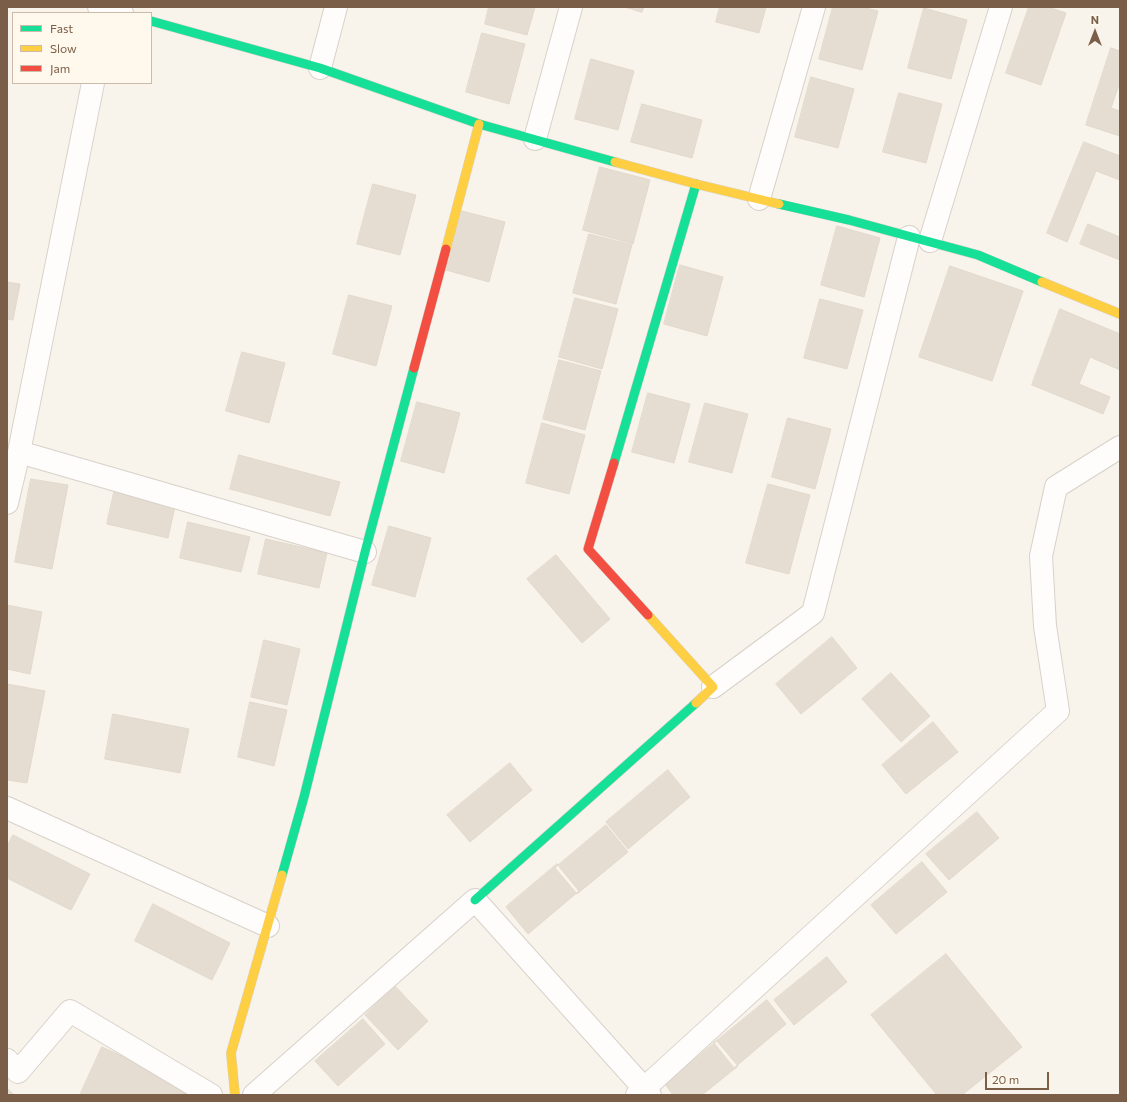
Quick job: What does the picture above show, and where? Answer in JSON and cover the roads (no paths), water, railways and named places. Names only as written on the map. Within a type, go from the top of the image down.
[{"type":"street","points":[[320,68],[336,7]]},
{"type":"street","points":[[535,139],[571,7]]},
{"type":"street","points":[[759,199],[814,7]]},
{"type":"street","points":[[930,241],[1001,7]]},
{"type":"street","points":[[152,21],[254,51],[320,68],[479,124],[696,184],[930,241],[978,255],[1120,314]]},
{"type":"street","points":[[7,503],[19,452],[93,84]]},
{"type":"street","points":[[235,1095],[232,1053],[304,797],[365,552],[479,124]]},
{"type":"street","points":[[696,184],[588,549],[713,687]]},
{"type":"street","points":[[254,1095],[713,687],[813,613],[909,236]]},
{"type":"street","points":[[475,900],[644,1093],[1058,711],[1045,626],[1041,556],[1056,487],[1120,447]]},
{"type":"street","points":[[19,452],[365,552]]},
{"type":"street","points":[[7,808],[268,926]]},
{"type":"street","points":[[7,1060],[18,1072],[70,1011],[211,1095]]}]
